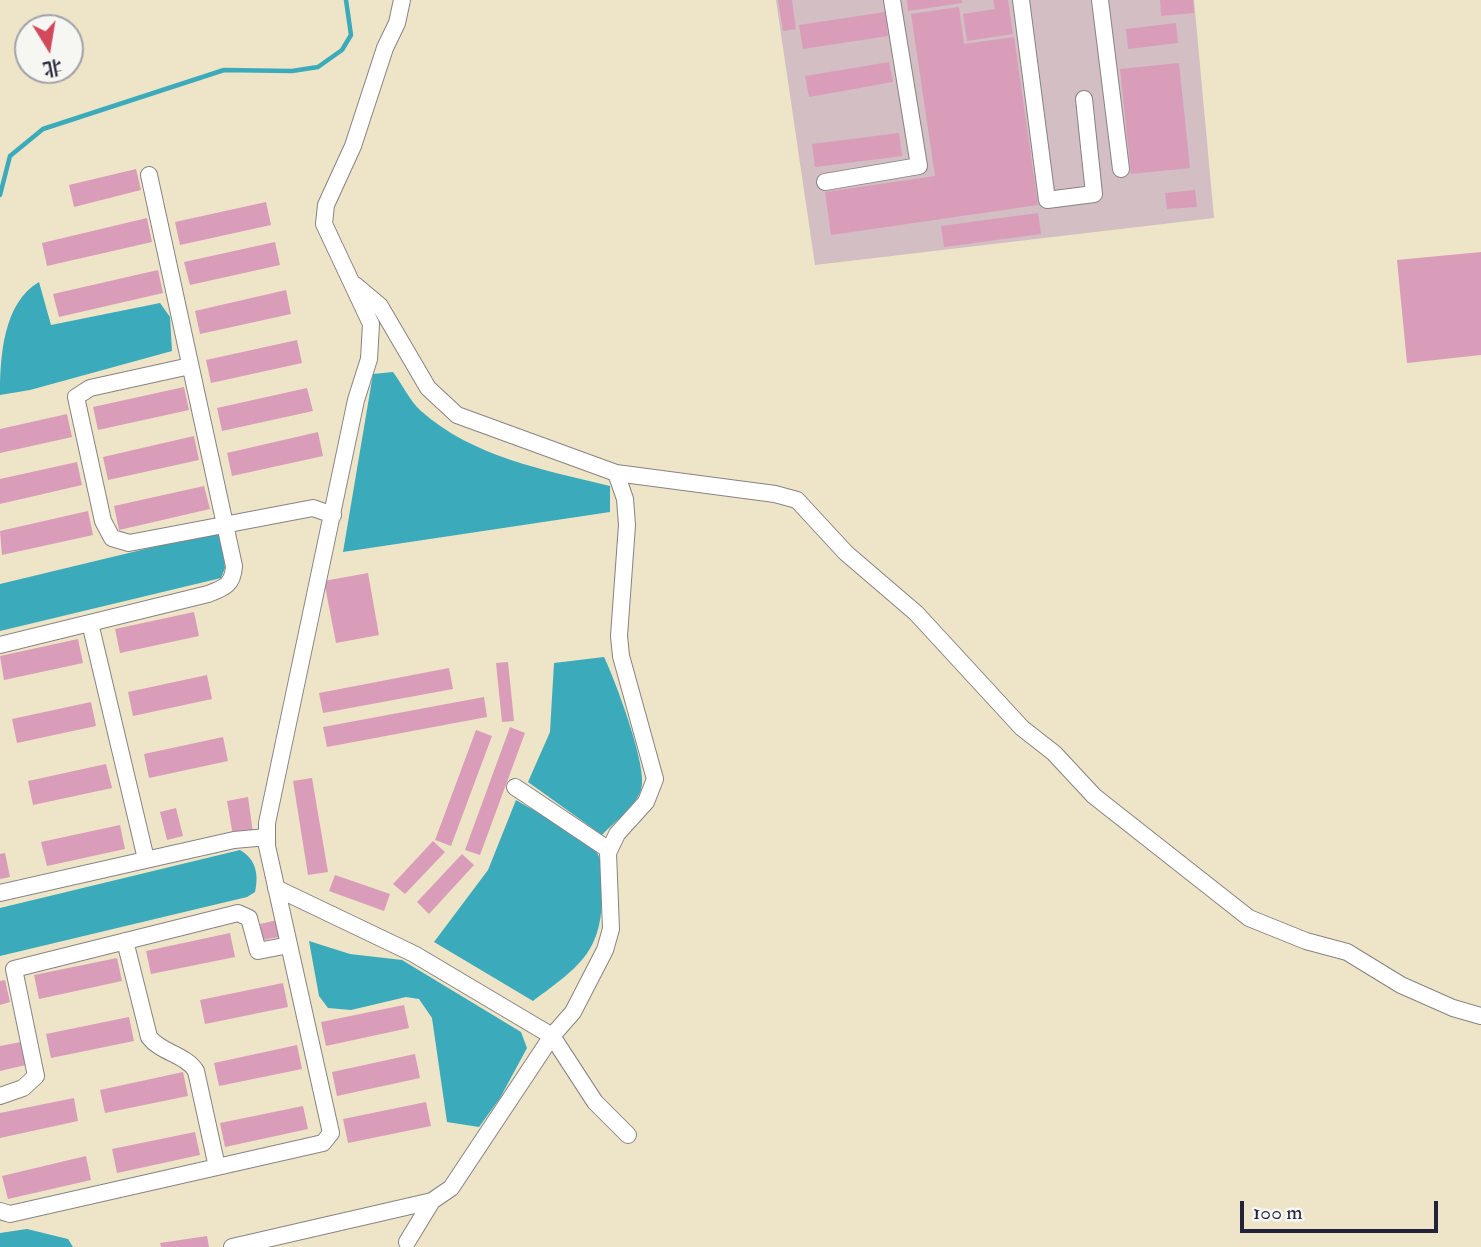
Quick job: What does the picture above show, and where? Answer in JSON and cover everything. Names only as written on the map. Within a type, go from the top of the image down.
[{"type":"street","points":[[0,1211],[10,1214],[323,1143],[331,1133],[276,888],[267,823],[371,341],[370,321],[324,224],[326,205],[354,146],[385,47],[397,23],[402,0]]},
{"type":"street","points":[[825,181],[919,166],[892,0]]},
{"type":"street","points":[[1021,0],[1047,200],[1094,194],[1084,99]]},
{"type":"street","points":[[1100,0],[1121,169]]},
{"type":"street","points":[[0,645],[225,588],[232,580],[234,566],[149,175]]},
{"type":"street","points":[[349,280],[380,306],[428,388],[457,415],[616,473],[775,494],[797,500],[846,553],[916,613],[1022,728],[1054,753],[1094,796],[1249,918],[1347,952],[1401,985],[1453,1009],[1481,1016]]},
{"type":"street","points":[[190,366],[90,388],[78,394],[76,406],[103,521],[116,541],[128,543],[313,508],[333,515]]},
{"type":"street","points":[[232,1247],[432,1201],[451,1188],[552,1036],[573,1012],[604,950],[611,929],[609,850],[617,834],[646,802],[655,779],[621,656],[619,636],[626,512],[616,473]]},
{"type":"street","points":[[90,623],[146,859]]},
{"type":"street","points":[[515,788],[609,850]]},
{"type":"street","points":[[0,893],[233,840],[267,837]]},
{"type":"street","points":[[276,888],[414,954],[552,1036],[595,1102],[628,1135]]},
{"type":"street","points":[[0,1096],[23,1088],[36,1076],[7,970],[238,913],[249,918],[258,951],[289,945]]},
{"type":"street","points":[[125,941],[149,1037],[156,1044],[190,1062],[196,1071],[217,1167]]},
{"type":"street","points":[[407,1242],[432,1201]]},
{"type":"shaded area","points":[[776,0],[1194,0],[1214,218],[815,265]]},
{"type":"water","points":[[39,282],[51,325],[160,303],[170,317],[172,351],[30,390],[0,395],[3,348],[11,317],[27,291]]},
{"type":"water","points":[[393,372],[421,411],[463,440],[510,460],[610,486],[610,512],[343,552],[373,374]]},
{"type":"water","points":[[220,531],[225,568],[221,578],[0,631],[0,584]]},
{"type":"water","points":[[604,657],[630,724],[642,779],[641,790],[634,802],[602,835],[528,782],[550,732],[554,663]]},
{"type":"water","points":[[516,800],[588,843],[597,852],[602,870],[602,906],[594,940],[577,965],[533,1001],[434,942],[488,870]]},
{"type":"water","points":[[240,850],[253,863],[257,880],[255,892],[247,897],[0,956],[0,908]]},
{"type":"water","points":[[309,941],[350,954],[402,960],[521,1032],[527,1048],[500,1098],[479,1127],[447,1122],[432,1018],[419,999],[406,997],[351,1010],[328,1008],[319,996]]},
{"type":"water","points":[[27,1229],[68,1239],[73,1247],[0,1247],[0,1233]]},
{"type":"building","points":[[778,0],[792,0],[796,29],[783,31]]},
{"type":"building","points":[[907,0],[962,0],[962,3],[908,11]]},
{"type":"building","points":[[993,0],[1008,0],[1013,34],[967,41],[963,14],[995,9]]},
{"type":"building","points":[[1160,0],[1193,0],[1194,13],[1161,16]]},
{"type":"building","points":[[959,7],[964,44],[1014,37],[1038,205],[831,235],[825,192],[935,176],[911,14]]},
{"type":"building","points":[[885,12],[888,36],[803,49],[799,25]]},
{"type":"building","points":[[1176,23],[1178,43],[1128,49],[1126,29]]},
{"type":"building","points":[[889,62],[893,82],[809,97],[805,76]]},
{"type":"building","points":[[1179,63],[1190,168],[1131,174],[1120,69]]},
{"type":"building","points":[[899,133],[902,156],[815,167],[812,144]]},
{"type":"building","points":[[136,169],[141,190],[74,207],[69,185]]},
{"type":"building","points":[[1195,190],[1197,207],[1167,209],[1165,193]]},
{"type":"building","points":[[266,202],[271,225],[180,245],[175,222]]},
{"type":"building","points":[[1038,213],[1041,234],[944,247],[941,226]]},
{"type":"building","points":[[147,218],[152,242],[47,266],[42,243]]},
{"type":"building","points":[[275,242],[280,265],[190,285],[184,262]]},
{"type":"building","points":[[1481,252],[1481,355],[1407,363],[1397,260]]},
{"type":"building","points":[[158,270],[163,293],[59,317],[53,294]]},
{"type":"building","points":[[286,290],[291,314],[200,334],[195,311]]},
{"type":"building","points":[[297,340],[302,363],[211,383],[206,360]]},
{"type":"building","points":[[184,387],[189,410],[98,430],[93,407]]},
{"type":"building","points":[[307,388],[313,411],[222,431],[217,408]]},
{"type":"building","points":[[67,414],[72,437],[0,453],[0,429]]},
{"type":"building","points":[[318,432],[323,456],[232,476],[227,453]]},
{"type":"building","points":[[194,436],[199,460],[108,480],[103,457]]},
{"type":"building","points":[[77,462],[82,485],[0,504],[0,479]]},
{"type":"building","points":[[204,486],[210,509],[119,530],[114,506]]},
{"type":"building","points":[[88,511],[93,535],[2,555],[0,531]]},
{"type":"building","points":[[368,573],[379,635],[336,643],[324,581]]},
{"type":"building","points":[[194,612],[199,636],[120,653],[115,629]]},
{"type":"building","points":[[78,639],[83,663],[4,680],[0,656]]},
{"type":"building","points":[[508,662],[514,721],[502,722],[496,663]]},
{"type":"building","points":[[449,668],[453,689],[323,713],[319,693]]},
{"type":"building","points":[[207,675],[212,699],[133,716],[128,692]]},
{"type":"building","points":[[484,697],[487,717],[327,747],[323,727]]},
{"type":"building","points":[[91,702],[96,726],[17,743],[12,719]]},
{"type":"building","points":[[510,727],[525,733],[480,855],[465,850]]},
{"type":"building","points":[[476,730],[492,736],[451,846],[435,840]]},
{"type":"building","points":[[223,737],[228,761],[149,778],[144,754]]},
{"type":"building","points":[[106,764],[112,788],[33,805],[28,781]]},
{"type":"building","points":[[312,778],[328,872],[308,875],[293,781]]},
{"type":"building","points":[[248,797],[253,833],[233,836],[227,801]]},
{"type":"building","points":[[176,808],[183,836],[167,840],[160,812]]},
{"type":"building","points":[[120,825],[125,849],[47,866],[41,842]]},
{"type":"building","points":[[433,841],[445,852],[405,894],[393,884]]},
{"type":"building","points":[[5,853],[10,877],[0,879],[0,854]]},
{"type":"building","points":[[462,854],[474,865],[429,914],[417,902]]},
{"type":"building","points":[[335,875],[390,894],[384,911],[329,891]]},
{"type":"building","points":[[282,919],[285,936],[263,940],[260,924]]},
{"type":"building","points":[[230,933],[235,957],[151,974],[146,951]]},
{"type":"building","points":[[117,958],[122,981],[39,999],[34,975]]},
{"type":"building","points":[[5,980],[10,1002],[0,1005],[0,981]]},
{"type":"building","points":[[283,983],[288,1007],[205,1024],[200,1000]]},
{"type":"building","points":[[404,1005],[409,1028],[326,1046],[321,1022]]},
{"type":"building","points":[[129,1017],[134,1041],[51,1058],[46,1034]]},
{"type":"building","points":[[21,1042],[26,1065],[0,1071],[0,1046]]},
{"type":"building","points":[[297,1045],[302,1069],[219,1086],[214,1063]]},
{"type":"building","points":[[415,1054],[420,1078],[337,1096],[332,1072]]},
{"type":"building","points":[[183,1072],[188,1096],[105,1113],[100,1090]]},
{"type":"building","points":[[74,1098],[78,1121],[0,1138],[0,1113]]},
{"type":"building","points":[[426,1102],[431,1126],[348,1143],[343,1119]]},
{"type":"building","points":[[303,1106],[308,1129],[225,1147],[220,1123]]},
{"type":"building","points":[[195,1132],[200,1155],[117,1173],[112,1149]]},
{"type":"building","points":[[86,1156],[91,1180],[8,1199],[2,1176]]},
{"type":"building","points":[[207,1236],[209,1247],[161,1247],[160,1243]]},
{"type":"waterway","points":[[0,195],[10,156],[43,129],[224,70],[292,71],[318,67],[342,50],[351,35],[346,0]]}]
